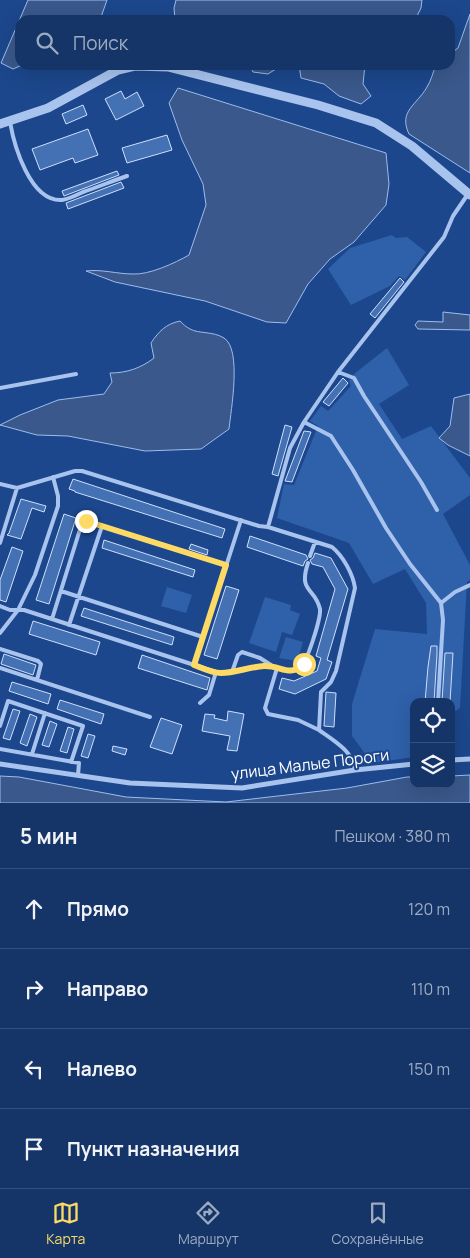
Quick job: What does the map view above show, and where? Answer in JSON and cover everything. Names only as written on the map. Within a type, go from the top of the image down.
[{"type":"street","points":[[0,124],[48,108],[118,70]]},
{"type":"street","points":[[180,70],[318,105],[376,123],[412,146],[469,195]]},
{"type":"street","points":[[455,760],[470,759]]},
{"type":"street","name":"улица Малые Пороги","points":[[0,764],[130,782],[242,788],[355,770],[410,764]]},
{"type":"lane","points":[[10,122],[14,144],[22,164],[31,179],[49,197],[64,200],[127,176]]},
{"type":"lane","points":[[268,527],[290,448],[304,422],[338,372],[444,237],[452,216],[469,195]]},
{"type":"lane","points":[[338,372],[354,378],[438,510]]},
{"type":"lane","points":[[0,388],[76,374]]},
{"type":"lane","points":[[304,422],[331,436],[386,528],[410,564],[441,603],[443,620],[438,698]]},
{"type":"lane","points":[[0,484],[17,488],[75,471],[82,471],[332,547],[339,552],[354,580],[355,588],[336,671],[331,682],[321,692],[319,730]]},
{"type":"lane","points":[[0,633],[18,610],[35,575],[58,506],[58,496],[53,477]]},
{"type":"lane","points":[[0,543],[17,488]]},
{"type":"lane","points":[[194,665],[241,520]]},
{"type":"lane","points":[[52,619],[82,523],[86,521],[226,565]]},
{"type":"lane","points":[[69,625],[102,526]]},
{"type":"lane","points":[[310,556],[315,542]]},
{"type":"lane","points":[[232,672],[238,655],[242,652],[260,658],[272,666],[289,671],[298,670],[304,664],[320,617],[318,605],[304,582],[304,574],[308,562]]},
{"type":"lane","points":[[441,603],[455,592],[470,585]]},
{"type":"lane","points":[[60,591],[203,637]]},
{"type":"lane","points":[[0,606],[10,610],[24,610],[216,672],[232,672],[272,666]]},
{"type":"lane","points":[[0,622],[5,625]]},
{"type":"lane","points":[[0,649],[38,661],[41,664],[41,668],[37,680]]},
{"type":"lane","points":[[0,668],[150,717]]},
{"type":"lane","points":[[278,668],[265,708],[268,714],[298,720],[319,730],[346,751],[352,759],[355,770]]},
{"type":"lane","points":[[200,703],[209,695],[216,672]]},
{"type":"lane","points":[[0,726],[8,701],[83,726],[71,762]]},
{"type":"lane","points":[[32,754],[45,714]]},
{"type":"lane","points":[[0,749],[79,763],[78,774]]},
{"type":"shaded area","points":[[28,0],[107,0],[102,15],[22,15]]},
{"type":"shaded area","points":[[176,0],[422,0],[418,15],[175,15]]},
{"type":"shaded area","points":[[470,14],[470,173],[409,134],[406,126],[407,114],[428,85],[434,70],[455,70],[455,50],[458,48]]},
{"type":"shaded area","points":[[15,30],[15,68],[13,69],[1,63]]},
{"type":"shaded area","points":[[252,70],[274,70],[268,74],[253,72]]},
{"type":"shaded area","points":[[300,70],[364,70],[363,84],[371,96],[361,104],[339,96],[324,84],[301,78]]},
{"type":"shaded area","points":[[178,88],[386,153],[389,184],[386,205],[354,242],[330,259],[308,284],[286,323],[267,322],[205,301],[115,282],[86,271],[127,274],[147,273],[189,255],[206,205],[203,184],[182,140],[169,103]]},
{"type":"shaded area","points":[[392,235],[396,238],[407,237],[426,252],[405,280],[399,276],[390,286],[351,305],[328,269],[350,248]]},
{"type":"shaded area","points":[[443,312],[470,315],[470,330],[418,329],[415,325],[418,321],[443,322]]},
{"type":"shaded area","points":[[180,321],[194,331],[215,334],[224,338],[233,354],[234,380],[229,429],[201,449],[145,451],[68,436],[37,435],[0,425],[58,400],[104,394],[112,382],[110,373],[134,369],[154,358],[151,343],[167,326]]},
{"type":"shaded area","points":[[387,348],[409,385],[379,404],[402,439],[431,426],[470,478],[470,495],[443,514],[470,565],[470,580],[467,582],[460,708],[455,711],[455,698],[410,698],[410,758],[372,763],[352,736],[352,704],[375,629],[427,634],[426,603],[405,569],[373,584],[349,543],[277,518],[284,484],[294,485],[318,426],[310,421],[321,406],[328,411],[351,386],[349,381],[354,374]]},
{"type":"shaded area","points":[[470,394],[470,456],[448,445],[439,438],[450,426],[454,398]]},
{"type":"shaded area","points":[[167,587],[192,595],[186,613],[161,606]]},
{"type":"shaded area","points":[[265,597],[291,605],[290,610],[300,614],[292,635],[282,632],[276,652],[249,643]]},
{"type":"shaded area","points":[[286,637],[303,642],[297,661],[279,658]]},
{"type":"shaded area","points":[[470,775],[470,803],[0,803],[0,776],[19,777],[126,797],[226,802],[347,788],[407,777],[410,777],[410,788],[455,788],[455,776]]},
{"type":"building","points":[[121,91],[125,99],[137,92],[144,106],[116,120],[105,99]]},
{"type":"building","points":[[83,105],[87,115],[66,124],[62,114]]},
{"type":"building","points":[[88,129],[98,155],[75,163],[73,158],[40,170],[32,149]]},
{"type":"building","points":[[167,135],[172,150],[127,163],[122,148]]},
{"type":"building","points":[[117,171],[119,175],[64,196],[62,191]]},
{"type":"building","points":[[121,182],[124,188],[68,209],[66,203]]},
{"type":"building","points":[[400,278],[404,282],[375,318],[370,314]]},
{"type":"building","points":[[343,378],[348,383],[329,406],[323,402]]},
{"type":"building","points":[[285,425],[292,427],[278,476],[272,474]]},
{"type":"building","points":[[304,431],[311,432],[292,482],[285,481]]},
{"type":"building","points":[[73,479],[225,529],[222,538],[75,492],[69,489]]},
{"type":"building","points":[[21,499],[46,506],[44,512],[32,508],[21,539],[7,535]]},
{"type":"building","points":[[64,514],[76,518],[49,604],[36,600]]},
{"type":"building","points":[[250,536],[306,555],[308,559],[303,566],[247,547]]},
{"type":"building","points":[[104,540],[195,570],[193,577],[102,548]]},
{"type":"building","points":[[191,544],[208,550],[207,555],[189,549]]},
{"type":"building","points":[[12,547],[23,551],[6,602],[0,600],[0,580]]},
{"type":"building","points":[[315,553],[331,558],[348,589],[327,660],[332,662],[326,679],[295,694],[279,689],[282,678],[294,681],[317,671],[321,658],[316,656],[335,589],[323,567],[312,564],[310,560]]},
{"type":"building","points":[[226,586],[239,590],[217,659],[204,655]]},
{"type":"building","points":[[84,608],[174,637],[172,645],[81,616]]},
{"type":"building","points":[[33,621],[100,642],[96,655],[29,634]]},
{"type":"building","points":[[431,646],[437,646],[434,698],[425,698]]},
{"type":"building","points":[[445,653],[453,653],[450,698],[442,698]]},
{"type":"building","points":[[4,654],[36,665],[33,675],[1,664]]},
{"type":"building","points":[[142,655],[210,678],[207,690],[138,668]]},
{"type":"building","points":[[12,682],[51,694],[48,704],[9,691]]},
{"type":"building","points":[[326,692],[336,693],[334,727],[324,726]]},
{"type":"building","points":[[60,700],[104,714],[101,724],[57,709]]},
{"type":"building","points":[[13,709],[20,711],[10,740],[3,738]]},
{"type":"building","points":[[228,711],[244,714],[237,751],[227,750],[230,736],[202,731],[205,714],[215,715],[214,718],[227,721]]},
{"type":"building","points":[[30,714],[37,717],[27,746],[20,743]]},
{"type":"building","points":[[161,718],[182,725],[172,754],[150,747]]},
{"type":"building","points":[[50,721],[57,724],[49,747],[42,745]]},
{"type":"building","points":[[68,727],[74,729],[67,753],[60,751]]},
{"type":"building","points":[[88,734],[95,736],[88,758],[81,756]]},
{"type":"building","points":[[113,746],[127,749],[125,755],[112,751]]},
{"type":"route","points":[[86,521],[226,565],[194,665],[220,673],[263,666],[272,666],[289,671],[298,670],[304,664]]}]
